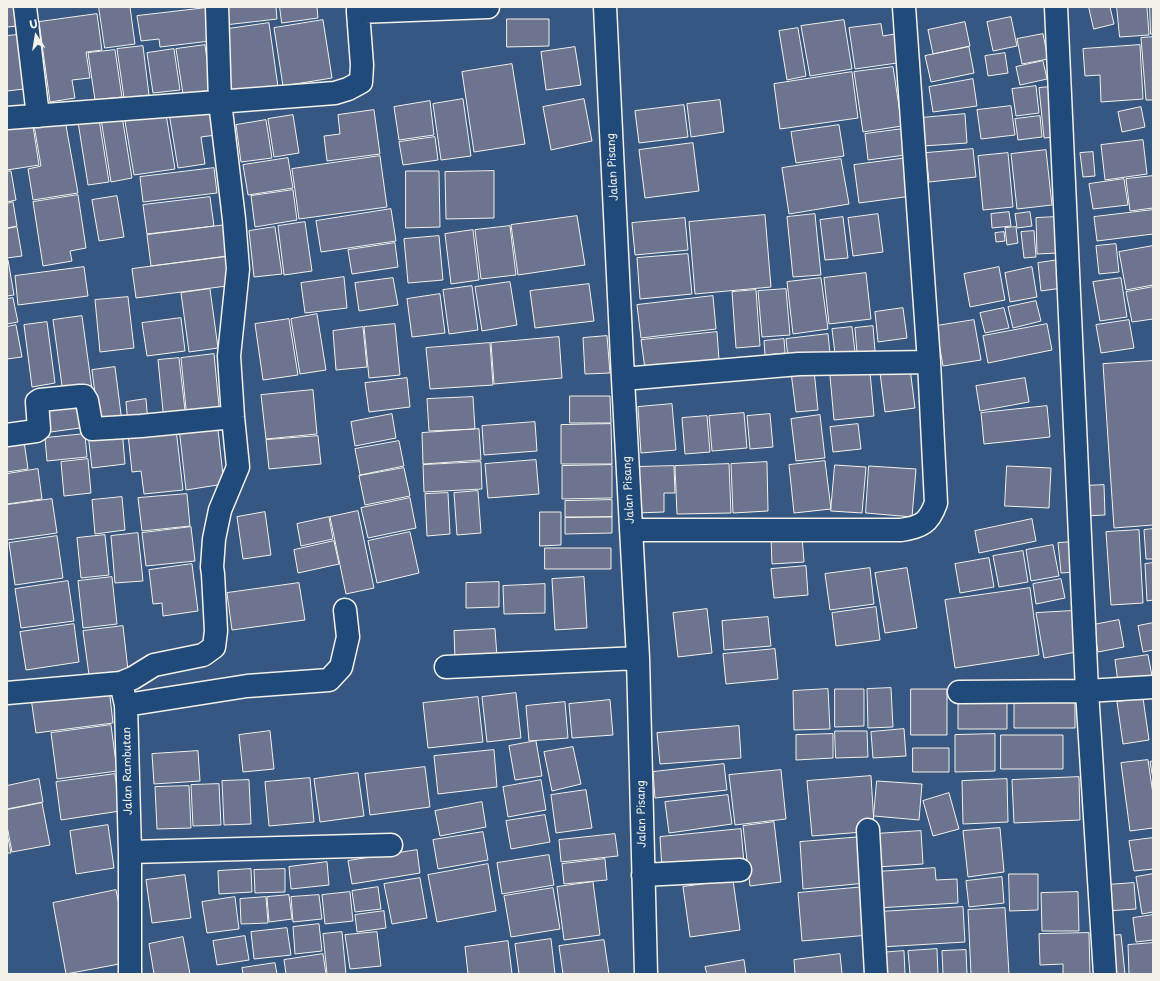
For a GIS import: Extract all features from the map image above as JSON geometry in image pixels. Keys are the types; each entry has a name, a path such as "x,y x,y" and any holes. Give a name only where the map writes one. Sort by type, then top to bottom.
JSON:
{"street":[{"path":"26,7 38,116"},
{"path":"7,693 121,683 133,678 154,665 203,655 214,647 216,631 212,567 214,539 220,510 238,467 229,356 238,269 234,219 220,102 217,7"},
{"path":"7,118 335,93 348,89 361,82 362,65 358,10 488,7"},
{"name":"Jalan Pisang","path":"605,7 638,658 646,974"},
{"path":"631,530 901,530 913,528 923,524 932,514 936,503 929,362 904,7"},
{"path":"1056,7 1087,691 1105,974"},
{"path":"623,379 799,364 929,362"},
{"path":"7,435 36,431 39,429 37,402 40,400 80,396 84,396 87,401 92,429 233,417"},
{"path":"126,705 247,686 329,680 341,667 348,637 345,610"},
{"path":"446,667 638,658"},
{"name":"Jalan Rambutan","path":"121,683 126,705 130,852 130,974"},
{"path":"958,692 1087,691 1153,687"},
{"path":"868,830 876,974"},
{"path":"130,852 391,845"},
{"path":"644,876 740,870"}],"building":[{"path":"7,7 17,7 19,26 7,27"},
{"path":"99,7 130,7 135,44 105,48"},
{"path":"223,7 276,7 277,19 225,25"},
{"path":"280,7 317,7 318,18 282,23"},
{"path":"1089,7 1110,7 1114,24 1094,29"},
{"path":"1117,7 1147,7 1149,35 1120,37"},
{"path":"1150,7 1153,7 1153,34 1151,34"},
{"path":"206,8 210,41 160,47 159,39 141,41 137,16"},
{"path":"97,14 102,50 86,52 90,78 72,80 75,98 50,102 39,22"},
{"path":"1011,17 1017,46 993,51 987,22"},
{"path":"507,19 549,19 549,46 507,47"},
{"path":"323,20 332,78 283,86 274,28"},
{"path":"844,20 852,69 810,76 801,26"},
{"path":"965,22 970,46 933,54 928,30"},
{"path":"269,23 278,87 230,93 221,30"},
{"path":"881,24 883,36 900,33 904,62 855,69 849,28"},
{"path":"798,28 806,76 787,80 779,31"},
{"path":"1043,34 1048,59 1022,64 1017,39"},
{"path":"17,35 24,89 7,91 7,36"},
{"path":"1153,37 1153,100 1146,100 1141,38"},
{"path":"205,45 211,90 183,94 176,49"},
{"path":"1140,45 1143,99 1101,102 1100,75 1085,76 1083,49"},
{"path":"143,46 149,95 124,98 117,49"},
{"path":"575,47 581,85 546,90 541,52"},
{"path":"969,47 974,73 931,82 925,56"},
{"path":"174,49 180,90 153,93 147,53"},
{"path":"115,50 122,97 95,100 88,53"},
{"path":"1005,53 1008,73 988,76 985,56"},
{"path":"1043,61 1047,79 1020,85 1016,67"},
{"path":"512,64 525,144 474,152 462,72"},
{"path":"893,67 902,126 863,132 854,72"},
{"path":"852,72 858,118 780,129 774,84"},
{"path":"973,79 977,106 933,112 929,87"},
{"path":"1036,86 1039,113 1016,116 1012,89"},
{"path":"1050,87 1056,137 1044,138 1039,88"},
{"path":"463,99 471,156 441,160 433,104"},
{"path":"584,99 592,141 551,150 543,107"},
{"path":"720,100 724,132 691,137 687,104"},
{"path":"430,101 434,135 399,140 394,107"},
{"path":"684,105 688,137 639,143 635,111"},
{"path":"212,106 216,135 201,137 205,164 178,168 169,113"},
{"path":"1011,106 1015,135 981,139 977,110"},
{"path":"1141,107 1145,127 1122,132 1118,112"},
{"path":"165,108 175,169 134,175 124,115"},
{"path":"374,110 380,154 327,161 324,136 340,134 338,115"},
{"path":"965,114 967,143 923,146 921,118"},
{"path":"293,115 299,153 274,157 268,119"},
{"path":"122,116 132,178 111,182 101,119"},
{"path":"1040,116 1042,137 1018,140 1015,119"},
{"path":"99,119 109,182 88,185 78,122"},
{"path":"65,120 78,193 33,200 28,169 41,166 34,125"},
{"path":"266,120 272,158 241,162 236,125"},
{"path":"839,125 844,156 796,163 791,132"},
{"path":"33,126 39,165 7,170 7,130"},
{"path":"910,128 913,154 868,160 865,134"},
{"path":"435,137 438,160 403,165 399,142"},
{"path":"1143,140 1147,174 1105,180 1101,145"},
{"path":"693,143 699,191 645,198 639,150"},
{"path":"973,149 976,177 929,182 926,153"},
{"path":"1046,150 1052,205 1017,209 1011,154"},
{"path":"1093,152 1095,176 1083,177 1080,153"},
{"path":"1008,153 1013,207 983,210 978,156"},
{"path":"380,156 387,207 299,219 292,169"},
{"path":"288,158 293,188 248,195 243,165"},
{"path":"907,158 912,196 859,203 854,165"},
{"path":"841,159 849,204 789,214 782,168"},
{"path":"214,168 217,193 143,202 140,177"},
{"path":"7,171 11,171 16,200 7,202"},
{"path":"406,171 439,171 440,227 406,228"},
{"path":"494,171 494,218 446,219 445,172"},
{"path":"1153,176 1153,208 1130,211 1126,179"},
{"path":"1124,179 1128,205 1093,209 1089,184"},
{"path":"293,190 297,220 255,227 251,196"},
{"path":"78,195 86,248 70,251 72,261 43,266 33,202"},
{"path":"117,196 124,237 99,241 92,200"},
{"path":"210,197 214,226 147,234 143,205"},
{"path":"13,202 17,226 7,228 7,204"},
{"path":"391,209 396,241 321,252 316,221"},
{"path":"1153,210 1153,234 1097,241 1094,217"},
{"path":"1009,212 1011,226 992,228 991,214"},
{"path":"1030,212 1032,226 1017,228 1015,214"},
{"path":"815,214 821,275 793,277 787,217"},
{"path":"878,214 883,252 853,256 848,218"},
{"path":"765,215 771,287 695,294 689,222"},
{"path":"577,216 585,265 518,275 511,225"},
{"path":"843,217 848,258 825,260 820,220"},
{"path":"1056,217 1058,253 1037,254 1036,218"},
{"path":"685,218 688,250 635,255 632,223"},
{"path":"305,222 312,271 284,275 278,226"},
{"path":"226,225 230,256 151,266 147,235"},
{"path":"510,226 516,275 481,279 475,230"},
{"path":"17,227 22,256 7,258 7,229"},
{"path":"275,227 282,274 254,277 249,231"},
{"path":"1016,227 1018,243 1007,245 1005,228"},
{"path":"473,230 479,280 451,284 445,234"},
{"path":"1034,231 1036,257 1024,258 1021,232"},
{"path":"1004,232 1005,241 996,242 995,233"},
{"path":"439,236 443,280 408,283 404,239"},
{"path":"395,243 398,267 352,274 348,250"},
{"path":"1116,244 1119,272 1099,274 1096,246"},
{"path":"1153,246 1153,285 1126,290 1119,252"},
{"path":"688,254 692,294 640,299 637,258"},
{"path":"230,256 234,285 136,298 132,269"},
{"path":"7,260 14,295 7,296"},
{"path":"1059,260 1062,288 1041,291 1038,263"},
{"path":"84,267 88,296 18,305 15,276"},
{"path":"999,267 1005,300 970,307 964,274"},
{"path":"1032,267 1037,297 1010,302 1005,273"},
{"path":"866,273 871,319 829,324 824,278"},
{"path":"344,277 347,308 305,313 301,283"},
{"path":"393,278 398,305 359,311 355,283"},
{"path":"821,278 828,329 793,334 787,282"},
{"path":"1121,278 1127,317 1100,321 1093,282"},
{"path":"510,282 517,325 482,331 475,287"},
{"path":"589,284 594,321 535,328 530,291"},
{"path":"472,286 478,330 449,334 443,290"},
{"path":"1153,287 1153,319 1132,322 1126,292"},
{"path":"210,289 218,348 189,352 181,293"},
{"path":"786,289 790,335 762,337 758,291"},
{"path":"756,290 760,346 736,348 732,292"},
{"path":"440,294 445,333 412,337 407,299"},
{"path":"713,296 716,329 641,338 637,305"},
{"path":"128,297 134,348 100,352 95,300"},
{"path":"13,298 18,322 7,324 7,299"},
{"path":"1036,301 1041,321 1013,328 1008,307"},
{"path":"903,308 907,338 878,342 875,312"},
{"path":"1004,308 1009,328 985,333 980,313"},
{"path":"317,314 326,370 300,374 291,319"},
{"path":"82,316 92,389 63,393 53,320"},
{"path":"181,318 185,351 147,356 142,323"},
{"path":"289,319 298,375 263,380 255,324"},
{"path":"974,320 981,360 943,366 936,326"},
{"path":"1129,320 1134,348 1101,353 1096,325"},
{"path":"47,322 55,383 32,387 24,325"},
{"path":"395,324 400,375 369,378 364,327"},
{"path":"1047,324 1052,350 988,363 983,336"},
{"path":"16,325 22,357 7,359 7,327"},
{"path":"873,326 875,351 857,353 855,328"},
{"path":"363,327 367,367 336,370 333,331"},
{"path":"852,327 855,352 835,354 832,329"},
{"path":"717,332 719,360 645,369 641,340"},
{"path":"828,334 830,353 788,358 786,339"},
{"path":"607,336 610,373 585,374 583,338"},
{"path":"559,337 562,378 494,384 491,343"},
{"path":"784,339 785,353 765,355 764,341"},
{"path":"490,343 493,385 430,389 426,348"},
{"path":"214,354 220,416 187,419 181,358"},
{"path":"179,358 186,419 164,421 158,360"},
{"path":"1153,361 1153,525 1114,528 1103,364"},
{"path":"115,367 122,422 99,425 92,370"},
{"path":"910,368 915,408 885,412 880,373"},
{"path":"814,370 818,410 796,412 791,372"},
{"path":"870,372 874,416 834,420 830,376"},
{"path":"407,378 410,407 369,412 365,383"},
{"path":"1025,378 1029,402 980,411 976,386"},
{"path":"313,390 317,434 266,439 261,395"},
{"path":"570,396 610,396 611,423 570,423"},
{"path":"473,397 475,429 429,431 427,399"},
{"path":"146,399 148,423 128,425 126,402"},
{"path":"76,400 80,428 43,433 40,405"},
{"path":"672,404 676,450 641,453 638,407"},
{"path":"1047,406 1050,437 984,444 981,413"},
{"path":"744,413 747,448 712,451 709,416"},
{"path":"392,414 396,438 355,446 351,422"},
{"path":"770,414 773,447 750,449 747,416"},
{"path":"820,415 825,458 796,461 791,419"},
{"path":"707,416 710,452 685,454 682,418"},
{"path":"217,421 224,484 186,490 179,428"},
{"path":"535,422 537,451 484,455 482,426"},
{"path":"611,424 612,464 561,464 561,425"},
{"path":"858,424 861,449 833,452 830,427"},
{"path":"122,429 125,464 92,468 88,434"},
{"path":"176,429 183,490 144,494 141,471 132,472 128,434"},
{"path":"479,429 481,460 423,464 422,433"},
{"path":"85,434 87,457 47,461 45,438"},
{"path":"318,436 321,464 269,469 266,440"},
{"path":"24,441 28,469 7,472 7,443"},
{"path":"399,441 404,466 360,475 355,449"},
{"path":"88,459 91,493 64,496 61,462"},
{"path":"536,460 539,494 488,498 485,464"},
{"path":"825,461 831,509 794,513 789,465"},
{"path":"481,462 482,489 424,492 423,465"},
{"path":"767,462 768,511 733,513 731,464"},
{"path":"729,464 731,513 677,514 675,466"},
{"path":"612,465 612,498 562,499 562,466"},
{"path":"835,465 866,467 862,513 831,511"},
{"path":"674,466 675,493 664,493 664,512 636,513 635,467"},
{"path":"869,466 916,469 912,517 866,513"},
{"path":"1007,466 1051,468 1049,508 1005,506"},
{"path":"404,468 410,496 365,505 359,476"},
{"path":"38,469 42,499 7,504 7,474"},
{"path":"1104,485 1105,515 1085,516 1084,486"},
{"path":"478,491 481,533 457,535 454,493"},
{"path":"448,493 450,534 427,536 425,494"},
{"path":"187,494 190,526 142,531 138,498"},
{"path":"122,497 125,530 95,534 92,500"},
{"path":"410,498 416,528 368,538 361,508"},
{"path":"52,499 57,533 7,540 7,505"},
{"path":"612,500 612,517 565,517 565,501"},
{"path":"358,511 374,588 346,594 330,517"},
{"path":"265,512 271,555 243,559 237,517"},
{"path":"540,512 561,512 561,545 540,546"},
{"path":"329,517 333,539 301,546 297,524"},
{"path":"612,517 612,533 565,534 565,518"},
{"path":"1032,519 1036,541 979,553 975,531"},
{"path":"191,527 195,561 146,566 142,533"},
{"path":"1153,529 1153,559 1146,559 1144,530"},
{"path":"1139,530 1143,603 1111,605 1106,532"},
{"path":"410,532 419,573 377,583 368,541"},
{"path":"138,533 143,581 115,583 111,536"},
{"path":"105,535 109,575 81,578 77,538"},
{"path":"57,536 63,578 15,585 9,543"},
{"path":"802,536 804,562 772,564 771,538"},
{"path":"334,541 339,564 298,573 294,550"},
{"path":"1073,542 1076,572 1061,573 1058,543"},
{"path":"1053,545 1059,576 1031,581 1026,550"},
{"path":"545,548 611,548 611,569 545,569"},
{"path":"1023,551 1028,582 999,587 993,556"},
{"path":"989,558 994,587 960,593 955,564"},
{"path":"1153,563 1153,600 1147,601 1145,564"},
{"path":"192,564 198,611 163,616 162,603 153,604 149,570"},
{"path":"806,566 808,595 774,598 771,569"},
{"path":"870,568 874,604 830,610 825,574"},
{"path":"907,568 917,628 885,633 875,573"},
{"path":"112,577 117,624 83,628 78,581"},
{"path":"584,577 587,628 555,630 552,579"},
{"path":"1061,579 1065,598 1036,604 1033,584"},
{"path":"68,581 74,621 21,628 15,589"},
{"path":"499,582 499,607 466,608 466,583"},
{"path":"299,583 305,620 232,630 227,593"},
{"path":"545,584 545,613 504,614 503,586"},
{"path":"1030,588 1039,655 955,668 945,600"},
{"path":"876,607 880,640 836,646 832,613"},
{"path":"707,609 712,653 678,657 673,613"},
{"path":"1072,611 1076,652 1044,658 1036,613"},
{"path":"768,617 771,646 724,650 722,621"},
{"path":"1119,620 1124,647 1098,652 1093,625"},
{"path":"1153,623 1153,650 1143,652 1138,626"},
{"path":"74,624 79,662 26,670 20,632"},
{"path":"123,626 128,670 89,675 83,631"},
{"path":"495,629 497,657 455,659 454,631"},
{"path":"775,649 778,679 726,684 723,654"},
{"path":"1148,655 1152,676 1118,682 1115,660"},
{"path":"109,688 113,723 36,733 31,698"},
{"path":"891,688 893,727 868,728 867,689"},
{"path":"828,689 830,729 794,730 793,691"},
{"path":"835,689 864,689 864,726 835,727"},
{"path":"911,689 947,689 947,735 911,735"},
{"path":"516,693 521,738 487,742 482,697"},
{"path":"478,697 483,742 428,748 423,703"},
{"path":"1007,697 1007,729 958,729 958,698"},
{"path":"1143,698 1149,740 1123,744 1117,702"},
{"path":"610,700 613,735 572,738 569,704"},
{"path":"1075,701 1075,728 1014,728 1014,702"},
{"path":"565,702 568,738 529,741 526,706"},
{"path":"111,725 117,771 57,779 51,733"},
{"path":"739,726 741,758 660,764 657,733"},
{"path":"904,729 906,756 873,758 871,732"},
{"path":"270,731 274,769 243,772 239,735"},
{"path":"835,731 867,731 868,757 836,758"},
{"path":"833,734 833,758 796,760 796,735"},
{"path":"995,734 995,771 955,772 955,735"},
{"path":"1001,735 1063,735 1063,769 1001,769"},
{"path":"536,741 542,776 515,780 509,746"},
{"path":"573,747 581,784 552,791 544,752"},
{"path":"913,748 949,748 949,772 913,772"},
{"path":"494,750 497,787 438,794 434,756"},
{"path":"198,751 200,781 154,784 152,754"},
{"path":"1148,760 1153,794 1153,828 1130,831 1121,763"},
{"path":"1153,761 1153,779 1150,762"},
{"path":"724,764 727,790 655,798 653,772"},
{"path":"425,767 430,807 370,815 365,774"},
{"path":"781,770 786,819 735,825 729,775"},
{"path":"358,773 364,816 320,822 314,779"},
{"path":"115,774 120,811 61,820 56,782"},
{"path":"871,776 874,824 863,832 812,836 807,781"},
{"path":"1079,777 1080,820 1014,823 1012,780"},
{"path":"310,778 314,822 269,826 265,782"},
{"path":"39,779 43,802 7,809 7,786"},
{"path":"1007,779 1008,822 963,824 962,781"},
{"path":"249,780 251,824 224,825 222,781"},
{"path":"541,780 546,810 508,817 503,787"},
{"path":"877,781 922,784 919,820 874,816"},
{"path":"219,784 221,825 193,826 191,785"},
{"path":"189,786 191,828 157,829 155,787"},
{"path":"586,790 592,828 556,833 551,795"},
{"path":"949,793 959,829 933,836 923,801"},
{"path":"728,795 732,824 669,833 665,802"},
{"path":"482,802 486,827 440,836 435,811"},
{"path":"42,803 50,845 12,852 7,826 7,810"},
{"path":"545,815 550,842 511,849 506,821"},
{"path":"774,822 781,882 750,886 743,826"},
{"path":"108,825 114,868 76,874 70,831"},
{"path":"1000,828 1004,872 968,877 963,831"},
{"path":"741,829 744,863 662,870 660,837"},
{"path":"921,831 923,864 877,867 875,834"},
{"path":"483,832 488,860 438,869 433,840"},
{"path":"7,833 11,853 7,853"},
{"path":"615,834 618,856 561,862 559,840"},
{"path":"862,837 866,883 803,889 800,842"},
{"path":"1153,838 1153,869 1134,871 1129,841"},
{"path":"417,850 420,873 352,884 348,861"},
{"path":"549,855 554,885 502,894 497,863"},
{"path":"605,859 607,880 564,884 562,864"},
{"path":"327,862 329,885 291,889 289,867"},
{"path":"488,864 496,911 437,922 428,875"},
{"path":"935,868 936,880 957,879 958,903 878,908 876,872"},
{"path":"251,869 252,892 219,894 218,871"},
{"path":"285,869 285,892 255,893 254,870"},
{"path":"1009,874 1038,874 1038,910 1010,911"},
{"path":"1153,874 1153,912 1142,914 1136,877"},
{"path":"185,875 191,918 152,923 146,880"},
{"path":"1002,877 1004,903 969,907 966,881"},
{"path":"420,878 427,918 392,924 384,884"},
{"path":"733,880 740,930 690,937 683,887"},
{"path":"593,882 600,935 564,940 557,887"},
{"path":"1134,883 1136,909 1107,911 1106,885"},
{"path":"378,887 381,909 355,912 352,891"},
{"path":"865,887 869,935 802,941 798,893"},
{"path":"553,888 560,929 511,937 504,896"},
{"path":"116,890 130,962 66,974 53,903"},
{"path":"350,892 353,921 325,924 322,895"},
{"path":"1078,892 1079,931 1042,931 1041,893"},
{"path":"289,895 292,919 269,922 267,897"},
{"path":"319,895 322,919 293,922 291,897"},
{"path":"235,897 239,929 207,933 202,902"},
{"path":"266,897 268,923 241,924 240,899"},
{"path":"963,907 965,942 881,947 878,912"},
{"path":"1005,908 1009,974 971,974 968,910"},
{"path":"384,911 386,928 357,932 355,915"},
{"path":"1153,915 1153,940 1136,942 1133,918"},
{"path":"319,924 322,951 295,954 293,927"},
{"path":"287,928 291,955 254,959 251,932"},
{"path":"342,932 346,974 327,974 323,934"},
{"path":"377,932 381,966 350,969 345,935"},
{"path":"1089,933 1090,974 1063,974 1063,964 1040,965 1039,934"},
{"path":"1121,935 1125,974 1110,974 1107,936"},
{"path":"245,936 249,960 217,965 213,941"},
{"path":"183,937 190,974 154,974 149,944"},
{"path":"551,939 555,974 519,974 515,944"},
{"path":"604,940 609,974 563,974 559,946"},
{"path":"508,941 512,974 468,974 465,947"},
{"path":"1153,943 1153,974 1129,974 1128,945"},
{"path":"937,949 938,974 910,974 908,951"},
{"path":"966,950 967,974 943,974 942,951"},
{"path":"904,951 905,974 879,974 878,953"},
{"path":"323,954 326,974 286,974 284,960"},
{"path":"840,954 842,974 795,974 794,960"},
{"path":"744,960 746,974 707,974 705,967"},
{"path":"275,963 277,974 243,974 242,968"}]}
